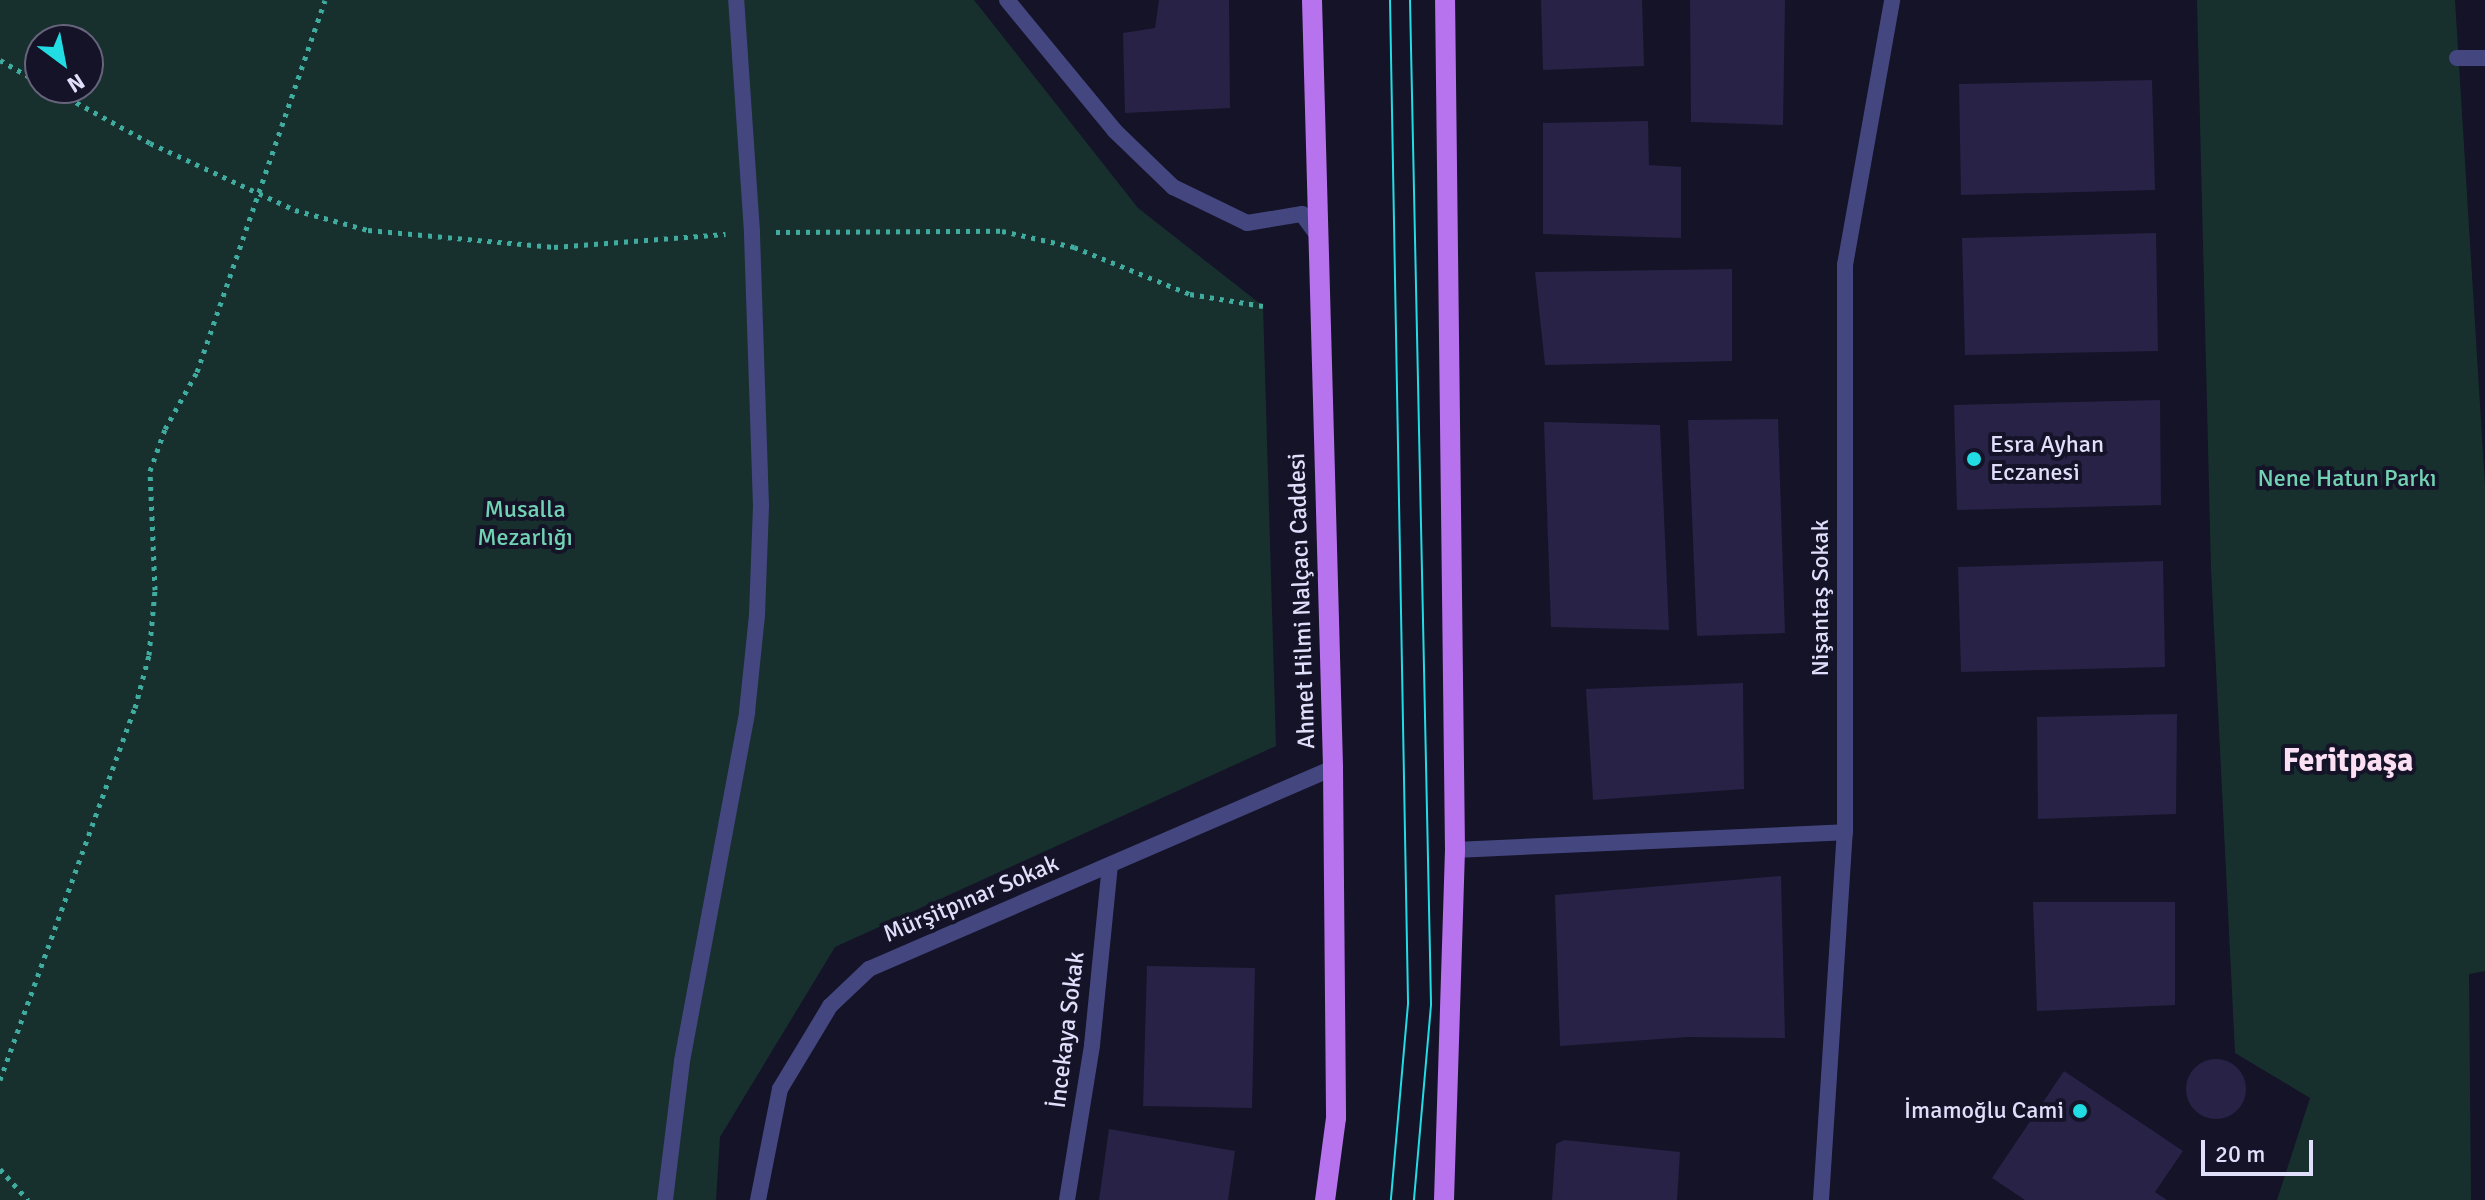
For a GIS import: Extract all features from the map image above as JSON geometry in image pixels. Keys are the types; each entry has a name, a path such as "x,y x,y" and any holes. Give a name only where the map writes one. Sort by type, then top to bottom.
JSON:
{"main road":[{"name":"Ahmet Hilmi Nalçacı Caddesi","path":"1312,0 1333,768 1336,1118 1325,1200"},
{"path":"1444,1200 1455,850 1445,0"}],"street":[{"path":"665,1200 682,1061 747,712 757,615 761,506 752,232 736,0"},
{"path":"1007,0 1115,131 1173,187 1247,223 1302,214 1316,233"},
{"name":"Nişantaş Sokak","path":"1821,1200 1845,832 1845,265 1892,0"},
{"path":"2457,58 2485,58"},
{"name":"Mürşitpınar Sokak","path":"758,1200 780,1089 830,1006 869,969 1333,768"},
{"path":"1455,850 1845,832"},
{"name":"İncekaya Sokak","path":"1067,1200 1092,1045 1110,866"}],"path":[{"path":"0,1080 135,708 149,655 155,590 150,471 165,429 197,372 325,0"},
{"path":"0,60 24,74"},
{"path":"79,104 150,143 260,194 368,230 464,242 554,247 752,232 1002,231 1074,247 1190,294 1263,306"},
{"path":"0,1169 28,1200"}],"green space":[{"name":"Musalla Mezarlığı","path":"0,0 974,0 1138,208 1263,306 1276,746 835,947 720,1137 716,1200 0,1200"},
{"name":"Nene Hatun Parkı","path":"2197,0 2455,0 2485,486 2485,971 2469,974 2471,1200 2277,1200 2310,1098 2235,1053 2211,568"}],"building":[{"path":"1159,0 1229,0 1230,108 1125,113 1123,33 1155,28"},
{"path":"1541,0 1642,0 1644,66 1543,70"},
{"path":"1690,0 1785,0 1783,125 1691,122"},
{"path":"2152,80 2155,190 1961,195 1959,84"},
{"path":"1648,121 1649,165 1681,167 1681,238 1543,234 1543,123"},
{"path":"2156,233 2158,351 1965,355 1962,238"},
{"path":"1732,269 1732,361 1545,365 1535,272"},
{"path":"2160,400 2161,505 1957,510 1954,405"},
{"path":"1778,419 1785,633 1697,636 1688,420"},
{"path":"1544,422 1660,425 1669,630 1551,627"},
{"path":"2163,561 2165,667 1961,672 1958,567"},
{"path":"1743,683 1744,789 1593,800 1586,689"},
{"path":"2177,714 2176,814 2038,819 2037,717"},
{"path":"1781,876 1785,1038 1688,1037 1560,1046 1555,895"},
{"path":"2033,902 2175,902 2175,1005 2037,1011"},
{"path":"1147,966 1255,968 1252,1108 1143,1106"},
{"path":"2216,1059 2227,1061 2237,1068 2244,1078 2244,1100 2237,1110 2227,1117 2216,1119 2205,1117 2195,1110 2188,1100 2186,1089 2188,1078 2195,1068 2205,1061"},
{"name":"İmamoğlu Cami","path":"2064,1071 2183,1151 2155,1192 2167,1200 2025,1200 1992,1178"},
{"path":"1109,1129 1235,1151 1228,1200 1099,1200"},
{"path":"1564,1140 1680,1152 1677,1200 1552,1200 1556,1144"}],"tram line":[{"path":"1390,0 1408,1004 1391,1200"},
{"path":"1410,0 1431,1005 1414,1200"}],"place":[{"name":"Esra Ayhan Eczanesi","path":"1974,459"},
{"name":"İmamoğlu Cami","path":"2080,1111"}],"district":[{"name":"Feritpaşa","path":"2348,761"}]}
